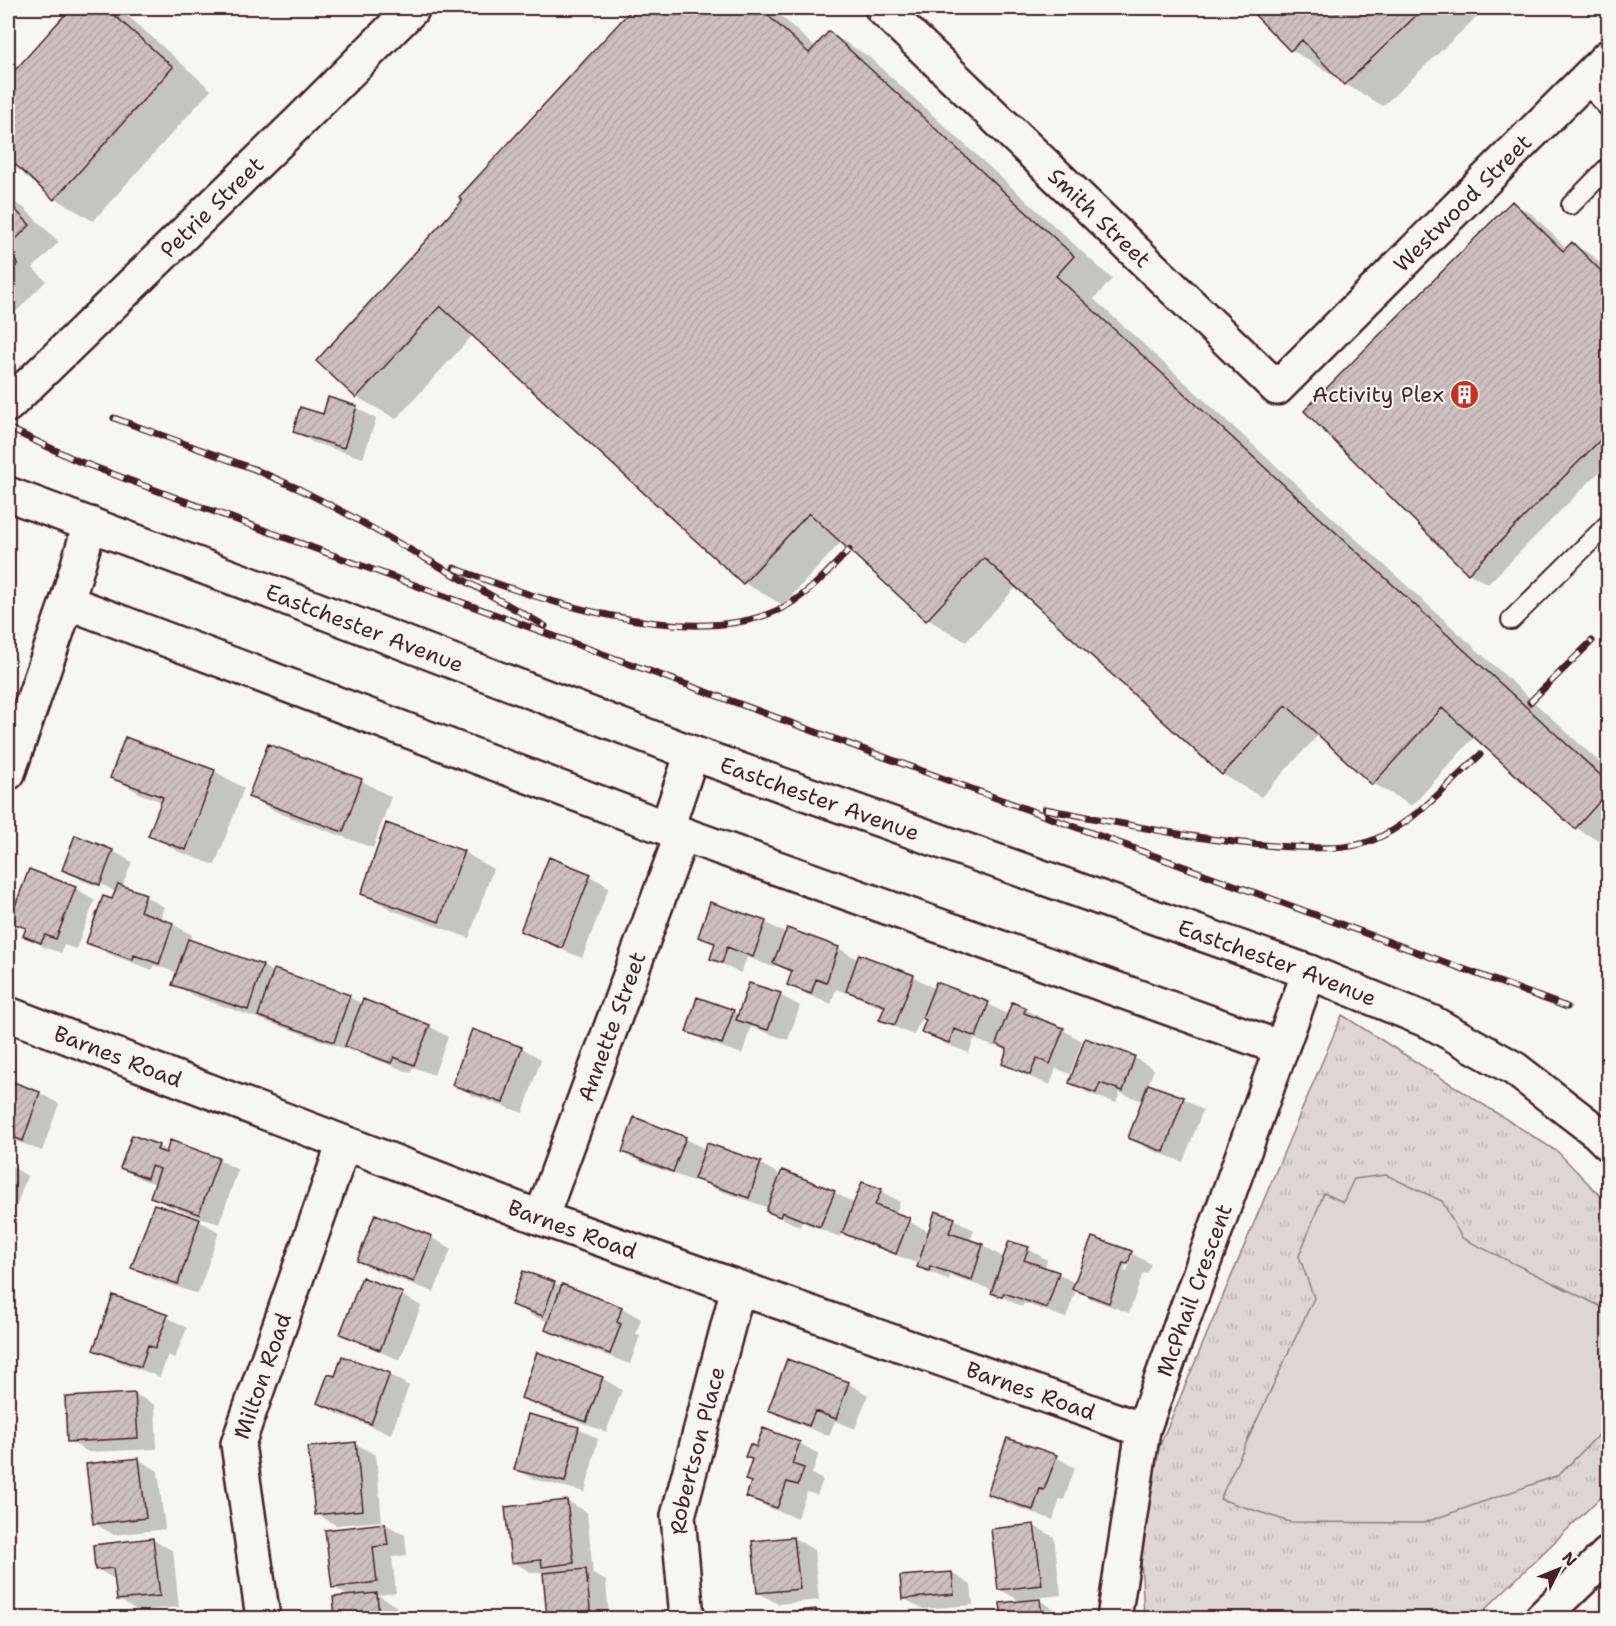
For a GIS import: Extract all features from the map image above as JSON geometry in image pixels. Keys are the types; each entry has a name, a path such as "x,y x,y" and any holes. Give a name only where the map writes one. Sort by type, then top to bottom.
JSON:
{"street":[{"name":"Petrie Street","path":"8,405 413,8"},
{"name":"Smith Street","path":"882,8 1277,388 1316,349"},
{"name":"Westwood Street","path":"1316,349 1608,57"},
{"name":"Eastchester Avenue","path":"8,494 692,753 1309,972 1431,1022 1515,1069 1599,1132 1608,1143"},
{"path":"8,773 67,602 90,525"},
{"path":"67,602 675,831 1281,1048"},
{"name":"Annette Street","path":"542,1218 675,831 692,753"},
{"name":"McPhail Crescent","path":"1114,1618 1143,1430 1309,972"},
{"name":"Barnes Road","path":"8,1014 542,1218 1143,1430"},
{"name":"Milton Road","path":"263,1618 238,1444 344,1143"},
{"name":"Robertson Place","path":"687,1618 678,1516 738,1288"},
{"path":"1542,1618 1608,1556"}],"lane":[{"path":"1584,82 1608,108"},
{"path":"1571,205 1608,167"},
{"path":"1511,620 1608,524"}],"green space":[{"path":"1342,1015 1558,1152 1608,1204 1608,1490 1476,1618 1144,1618 1138,1497"},
{"path":"1386,1175 1442,1201 1462,1238 1608,1310 1608,1425 1559,1475 1423,1523 1290,1522 1220,1499 1314,1298 1299,1256 1324,1193 1343,1202 1354,1179"}],"building":[{"path":"71,8 106,8 173,67 54,200 8,158 8,78"},
{"path":"633,8 760,8 809,53 829,31 1074,256 1056,276 1608,782 1608,792 1575,829 1442,708 1372,785 1286,705 1222,775 984,558 926,621 809,513 743,584 440,306 356,398 316,361 462,201 459,197"},
{"path":"1248,8 1424,8 1344,85 1302,40 1290,51"},
{"name":"Activity Plex","path":"1512,201 1563,251 1572,242 1608,278 1608,368 1604,372 1608,376 1608,432 1468,574 1304,411"},
{"path":"8,202 30,225 8,247"},
{"path":"8,253 18,264 8,274"},
{"path":"328,397 357,406 344,448 293,432 300,407 323,414"},
{"path":"125,737 215,770 186,850 148,836 163,797 110,778"},
{"path":"268,744 362,779 343,832 248,797"},
{"path":"386,823 464,851 439,922 361,894"},
{"path":"75,835 113,850 100,885 62,870"},
{"path":"549,857 591,874 562,948 520,931"},
{"path":"29,869 76,887 56,939 45,935 41,943 23,936 26,928 9,922"},
{"path":"118,884 146,894 140,911 173,923 159,964 134,955 133,960 86,943 103,896 112,899"},
{"path":"710,902 766,921 753,957 727,947 722,963 710,959 715,943 698,937"},
{"path":"787,928 839,947 826,983 816,979 811,994 787,985 792,971 773,963"},
{"path":"188,939 263,965 248,1010 172,985"},
{"path":"859,954 914,975 895,1025 879,1020 885,1006 846,991"},
{"path":"274,969 350,995 334,1042 258,1016"},
{"path":"936,982 989,1002 976,1037 954,1029 949,1043 921,1032 926,1020 922,1018"},
{"path":"749,983 781,993 768,1030 736,1020"},
{"path":"697,997 734,1010 722,1044 686,1032"},
{"path":"363,999 430,1025 414,1065 394,1057 391,1063 345,1046"},
{"path":"1012,1002 1026,1008 1024,1013 1064,1028 1050,1064 1037,1058 1030,1075 1002,1064 1007,1049 996,1044"},
{"path":"472,1029 522,1047 503,1103 452,1085"},
{"path":"1085,1038 1135,1056 1123,1091 1100,1083 1096,1093 1069,1083"},
{"path":"8,1080 40,1092 23,1141 8,1135"},
{"path":"1148,1084 1184,1097 1164,1152 1128,1138"},
{"path":"634,1117 686,1137 673,1172 622,1152"},
{"path":"132,1135 159,1145 157,1150 166,1153 170,1140 219,1158 199,1214 150,1197 160,1169 151,1166 147,1178 120,1168"},
{"path":"707,1143 761,1162 749,1198 694,1179"},
{"path":"782,1170 835,1191 820,1227 782,1212 780,1217 766,1211"},
{"path":"862,1182 882,1189 875,1205 910,1218 896,1254 842,1233"},
{"path":"154,1204 200,1219 178,1284 131,1268"},
{"path":"935,1211 955,1218 949,1233 983,1244 972,1280 930,1266 929,1271 917,1267"},
{"path":"375,1214 432,1236 414,1282 357,1261"},
{"path":"1092,1237 1132,1251 1128,1264 1123,1263 1109,1303 1072,1289"},
{"path":"1009,1241 1029,1247 1024,1260 1059,1272 1047,1308 1004,1293 1002,1297 991,1293"},
{"path":"523,1271 555,1282 543,1316 511,1305"},
{"path":"362,1277 403,1293 380,1350 340,1334"},
{"path":"562,1284 622,1307 617,1322 621,1324 610,1354 545,1330"},
{"path":"113,1295 168,1315 155,1348 148,1345 141,1367 93,1350"},
{"path":"537,1352 603,1377 586,1422 521,1398"},
{"path":"342,1356 390,1373 371,1424 317,1403 328,1374 335,1376"},
{"path":"787,1359 849,1382 836,1419 815,1411 809,1426 768,1410"},
{"path":"135,1393 138,1438 67,1442 65,1397"},
{"path":"528,1414 579,1427 565,1482 514,1470"},
{"path":"763,1428 800,1442 792,1464 804,1468 798,1485 787,1482 777,1508 746,1497 751,1482 745,1480 752,1459 745,1457 750,1444 756,1447"},
{"path":"1007,1438 1057,1455 1044,1490 1040,1489 1033,1510 987,1494"},
{"path":"356,1442 363,1510 315,1515 308,1447"},
{"path":"139,1458 146,1518 93,1524 86,1464"},
{"path":"567,1500 574,1563 542,1567 541,1560 511,1563 505,1507"},
{"path":"385,1523 388,1545 373,1547 377,1582 332,1588 325,1530"},
{"path":"1034,1524 1042,1585 998,1590 991,1529"},
{"path":"794,1537 800,1589 757,1593 752,1541"},
{"path":"153,1538 160,1596 117,1600 113,1568 95,1570 93,1545"},
{"path":"586,1569 591,1618 547,1618 543,1573"},
{"path":"952,1572 954,1594 902,1599 900,1576"},
{"path":"377,1593 379,1618 335,1618 333,1597"},
{"path":"1040,1599 1042,1618 1002,1618 1000,1603"},
{"path":"816,1609 817,1618 762,1618 761,1615"}],"railway":[{"path":"114,418 254,469 299,489 545,626"},
{"path":"8,428 78,461 174,497 1567,1007"},
{"path":"454,568 568,606 654,623 696,625 736,622 783,608 804,594 849,550"},
{"path":"1530,702 1592,641"},
{"path":"1045,809 1168,832 1261,845 1326,848 1349,846 1371,841 1409,819 1480,755"}],"place":[{"name":"Activity Plex","path":"1465,394"}]}
